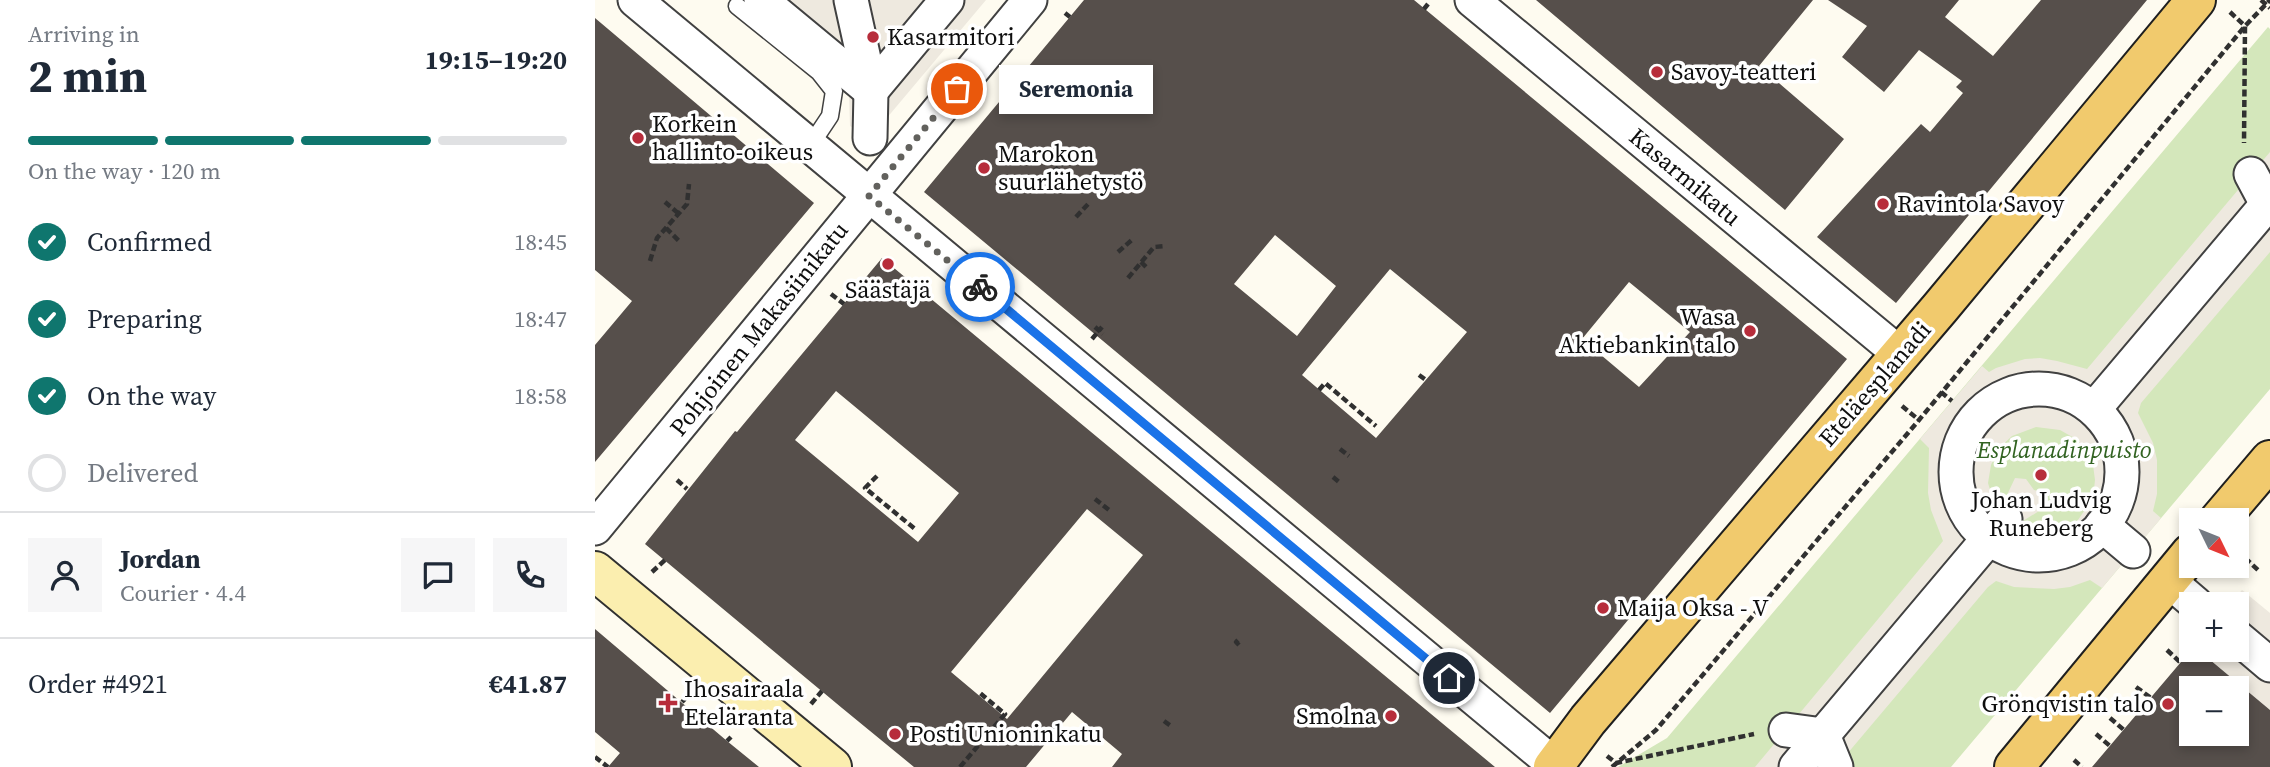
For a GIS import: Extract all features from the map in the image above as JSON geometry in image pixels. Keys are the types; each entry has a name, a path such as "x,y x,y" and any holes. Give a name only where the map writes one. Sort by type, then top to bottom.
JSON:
{"main road":[{"name":"Eteläesplanadi","path":"1555,766 1588,720 1900,354 2196,0"},
{"path":"2229,508 2270,460"},
{"path":"595,570 832,767"},
{"path":"2014,767 2185,579"}],"street":[{"path":"635,0 1555,766"},
{"path":"851,0 871,91 870,138"},
{"path":"871,91 947,0"},
{"name":"Pohjoinen Makasiinikatu","path":"595,528 1030,0"},
{"name":"Kasarmikatu","path":"1472,0 1900,354"},
{"path":"749,3 871,91"},
{"path":"2094,409 2269,203 2251,174"},
{"path":"2022,390 2054,390 2070,394 2094,409 2108,424 2116,439 2122,470 2116,502 2102,525 2087,540 2072,548 2041,555 2009,549 1997,528 1971,519 1963,505 1956,473 1962,441 1956,404 1992,404 2006,395 2022,390"},
{"path":"2102,525 2133,551"},
{"path":"1796,767 1997,528"},
{"path":"2249,647 2270,665"},
{"path":"1786,730 1823,735"},
{"path":"1823,735 1836,766"}],"lane":[{"path":"749,3 819,72 834,91 830,116 810,146"}],"path":[{"path":"1614,765 1656,730 1956,404 2245,26 2269,4 2261,0"},
{"path":"1424,9 1428,4"},
{"path":"1065,13 1070,17"},
{"path":"2245,26 2244,157 2251,174"},
{"path":"1053,172 1071,156"},
{"path":"650,261 657,238 687,204 691,189 680,185"},
{"path":"665,202 678,214"},
{"path":"1076,217 1089,203"},
{"path":"666,228 680,242"},
{"path":"1118,251 1133,239"},
{"path":"1128,278 1154,247 1166,246"},
{"path":"1141,262 1147,268"},
{"path":"831,294 843,304"},
{"path":"1419,375 1426,380"},
{"path":"1319,390 1325,383 1376,426"},
{"path":"1340,449 1349,456"},
{"path":"877,475 865,488 915,529"},
{"path":"1333,477 1339,482"},
{"path":"677,480 687,489"},
{"path":"1095,499 1109,510"},
{"path":"649,575 665,560"},
{"path":"2249,561 2259,570"},
{"path":"1239,645 1236,642 1240,638"},
{"path":"2167,650 2181,663"},
{"path":"2137,687 2151,698"},
{"path":"809,707 822,691"},
{"path":"960,767 1005,714 980,693"},
{"path":"2110,718 2124,730"},
{"path":"1164,721 1171,726"},
{"path":"1614,765 1777,729 1786,730"},
{"path":"2096,734 2111,746"},
{"path":"595,757 608,767"},
{"path":"2074,760 2082,767"}],"green space":[{"name":"Esplanadinpuisto","path":"2268,27 2270,389 1951,767 1618,767 1667,738"}],"shaded area":[{"name":"Kasarmitori","path":"746,0 986,0 870,138 850,126 849,92"},
{"path":"2270,152 2270,252 2141,403 2138,413 2153,443 2157,460 2157,494 2153,511 2161,518 2157,523 2102,588 2090,580 2054,589 2014,587 1996,581 1988,587 1836,767 1755,767 1943,541 1931,510 1928,493 1929,448 1920,439 1982,366 1989,372 2025,359 2040,358 2087,369","holes":["2036,427 2060,430 2076,439 2086,450 2093,465 2093,498 2078,520 2070,525 2044,534 2024,531 2015,526 2047,506 2045,495 2034,490 2026,479 2015,478 1999,512 1988,483 1991,465 1998,449 2012,436"]},
{"path":"2249,596 2270,613 2270,710 2249,692 2249,676 2229,676 2213,662 2249,662"}],"building":[{"path":"1084,0 1414,0 1847,359 1550,713 924,192","holes":["1275,235 1336,286 1297,336 1234,284","1390,269 1467,332 1376,438 1302,375","1629,282 1690,332 1639,387 1582,339"]},
{"path":"1536,0 1813,0 1759,66 1844,139 1785,210"},
{"path":"1828,0 1959,0 1945,17 1993,56 2041,0 2147,0 1896,303 1817,237 1921,124 1930,132 1963,93 1956,87 1962,81 1919,50 1884,92 1842,57 1867,26"},
{"path":"595,18 814,203 595,462 595,345 632,301 595,270"},
{"path":"882,258 1495,767 1112,767 1122,754 1072,712 1026,767 914,767 645,544 735,431 737,432","holes":["836,391 959,493 918,542 795,440","1087,509 1143,555 1007,719 951,672"]},
{"path":"595,629 759,767 608,767 620,753 595,732"},
{"name":"Grönqvistin talo","path":"2181,662 2213,662 2229,676 2179,676 2179,746 2249,746 2249,692 2270,710 2270,767 2092,767"}],"way so far":[{"path":"957,89 869,196 980,287"}],"place":[{"name":"Kasarmitori","path":"873,37"},
{"name":"Savoy-teatteri","path":"1657,72"},
{"name":"Seremonia","path":"957,89"},
{"name":"Korkein hallinto-oikeus","path":"638,138"},
{"name":"Marokon suurlähetystö","path":"984,168"},
{"name":"Ravintola Savoy","path":"1883,204"},
{"name":"Säästäjä","path":"888,264"},
{"name":"Wasa Aktiebankin talo","path":"1750,331"},
{"name":"Johan Ludvig Runeberg","path":"2041,475"},
{"name":"Maija Oksa - V","path":"1603,608"},
{"name":"Ihosairaala Eteläranta","path":"668,703"},
{"name":"Grönqvistin talo","path":"2168,704"},
{"name":"Smolna","path":"1391,716"},
{"name":"Posti Unioninkatu","path":"895,734"}],"route":[{"path":"980,287 1449,678"}]}
